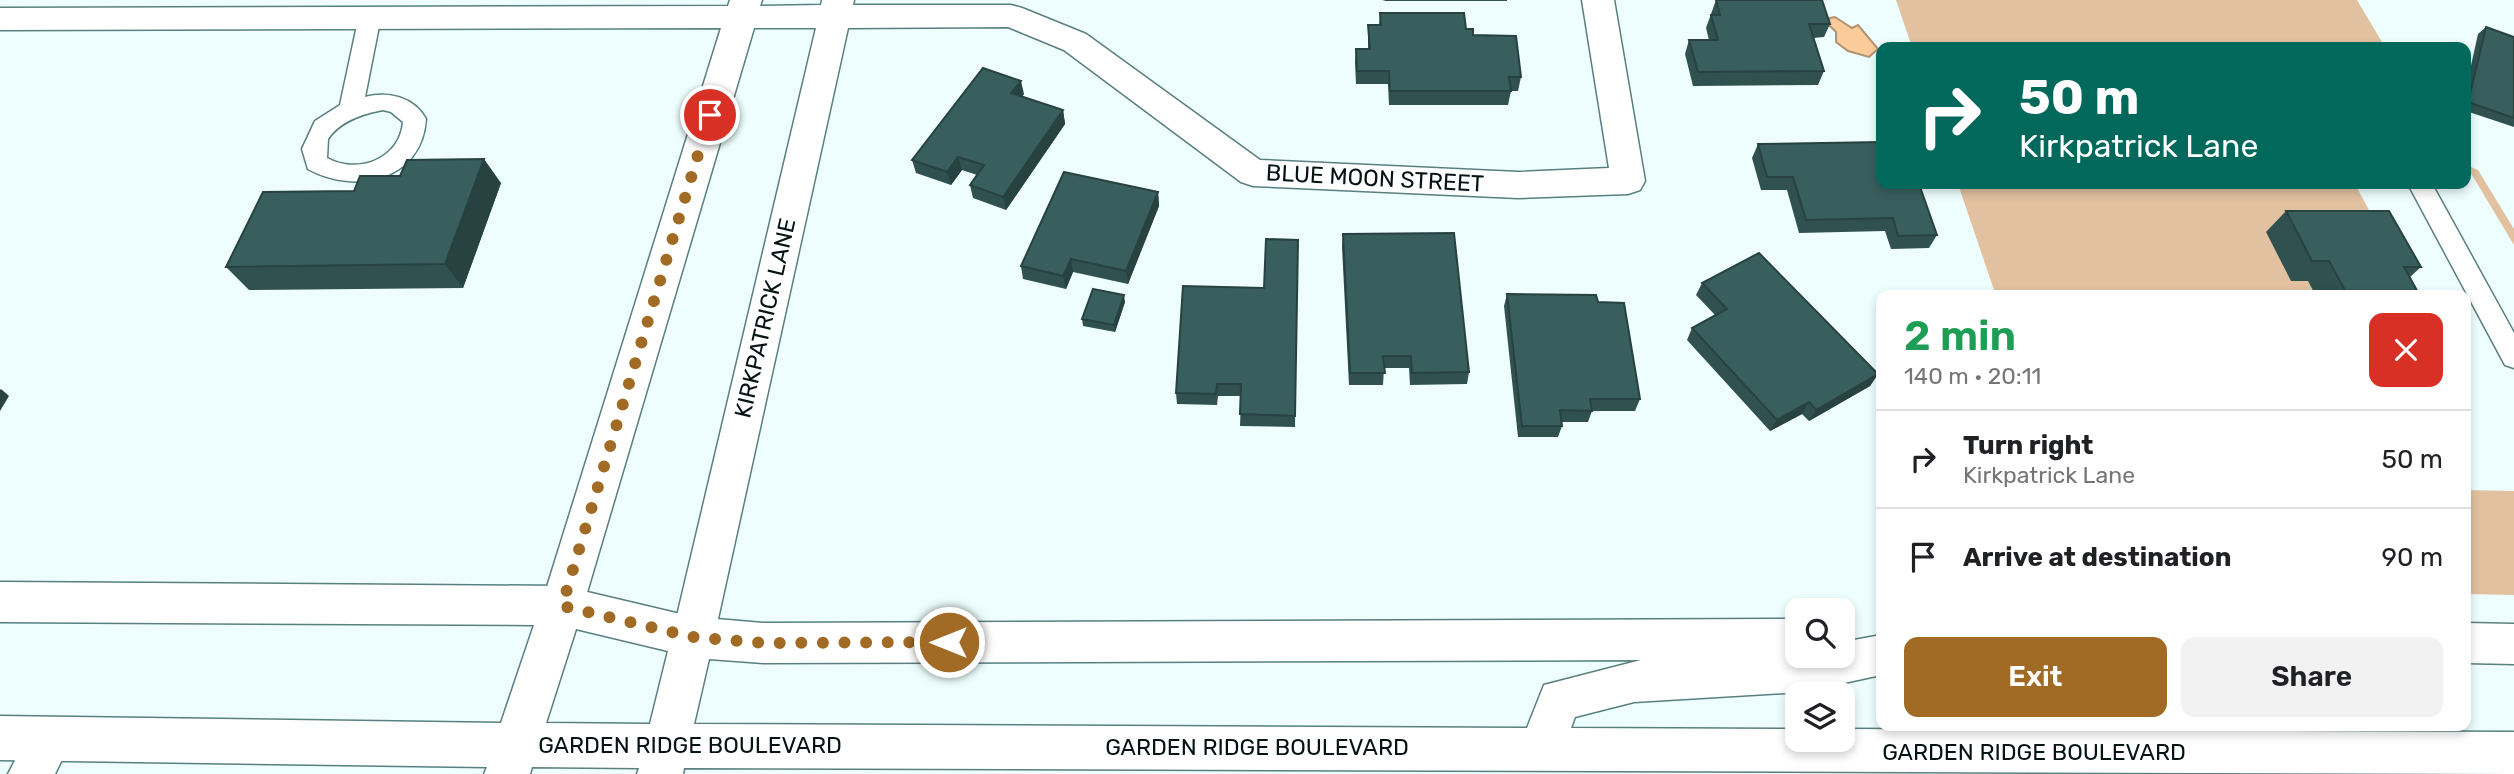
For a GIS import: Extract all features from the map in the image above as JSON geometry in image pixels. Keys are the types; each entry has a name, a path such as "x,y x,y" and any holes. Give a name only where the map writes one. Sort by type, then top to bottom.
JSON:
{"main road":[{"name":"BLUE MOON STREET","path":"0,19 370,16 743,8 1011,16 1074,42 1253,173 1518,185 1628,181 1598,0"},
{"path":"511,759 562,606 743,8"},
{"name":"KIRKPATRICK LANE","path":"664,759 836,9"},
{"path":"0,602 562,606 693,637 763,643 1785,639"},
{"path":"1855,639 1876,639"},
{"path":"2471,643 2514,644"},
{"path":"1546,761 1545,737 1560,700 1634,681 1802,671 1876,656"},
{"name":"GARDEN RIDGE BOULEVARD","path":"0,738 41,756 511,759 1546,761 2514,754"}],"lane":[{"path":"351,109 370,16"},
{"path":"2423,189 2514,358"}],"shaded area":[{"path":"1896,0 2357,0 2382,42 1910,42"},
{"path":"1835,17 1852,28 1858,25 1876,47 1876,51 1869,57 1848,51 1836,42 1836,32 1827,23 1830,18"},
{"path":"2471,167 2478,170 2514,229 2514,245 2471,173"},
{"path":"1960,189 2358,189 2412,290 1994,290"},
{"path":"2471,490 2514,491 2514,595 2471,594"}],"building":[{"path":"1716,0 1822,0 1830,24 1809,24 1824,71 1698,72 1689,40 1718,40 1711,15 1720,15"},
{"path":"1380,13 1464,13 1466,29 1473,29 1473,35 1516,36 1521,77 1509,77 1511,91 1390,91 1389,71 1357,71 1356,49 1370,49 1368,25 1381,25"},
{"path":"2486,27 2514,37 2514,118 2471,103 2471,90"},
{"path":"983,68 1021,81 1011,93 1063,110 1003,197 970,185 984,165 958,157 947,172 912,160"},
{"path":"1876,142 1876,189 1921,189 1937,235 1898,236 1893,218 1806,220 1793,177 1767,177 1758,144"},
{"path":"484,159 445,264 226,267 263,192 354,191 360,176 400,176 407,160"},
{"path":"1064,172 1158,192 1126,271 1071,259 1063,276 1021,266"},
{"path":"2286,211 2389,211 2421,267 2404,267 2417,290 2345,290 2329,261 2312,261"},
{"path":"1454,233 1469,372 1412,373 1411,356 1383,356 1385,373 1350,373 1343,234"},
{"path":"1266,239 1298,240 1295,416 1240,414 1241,384 1217,384 1216,394 1176,393 1183,286 1264,288"},
{"path":"1759,253 1876,372 1876,375 1816,410 1809,402 1777,420 1692,328 1727,309 1702,283"},
{"path":"1093,289 1124,295 1114,325 1082,319"},
{"path":"1507,294 1596,295 1598,302 1624,303 1640,399 1590,399 1592,411 1560,410 1562,426 1522,426"}],"route":[{"path":"710,115 562,606 693,637 763,643 949,642"}]}
